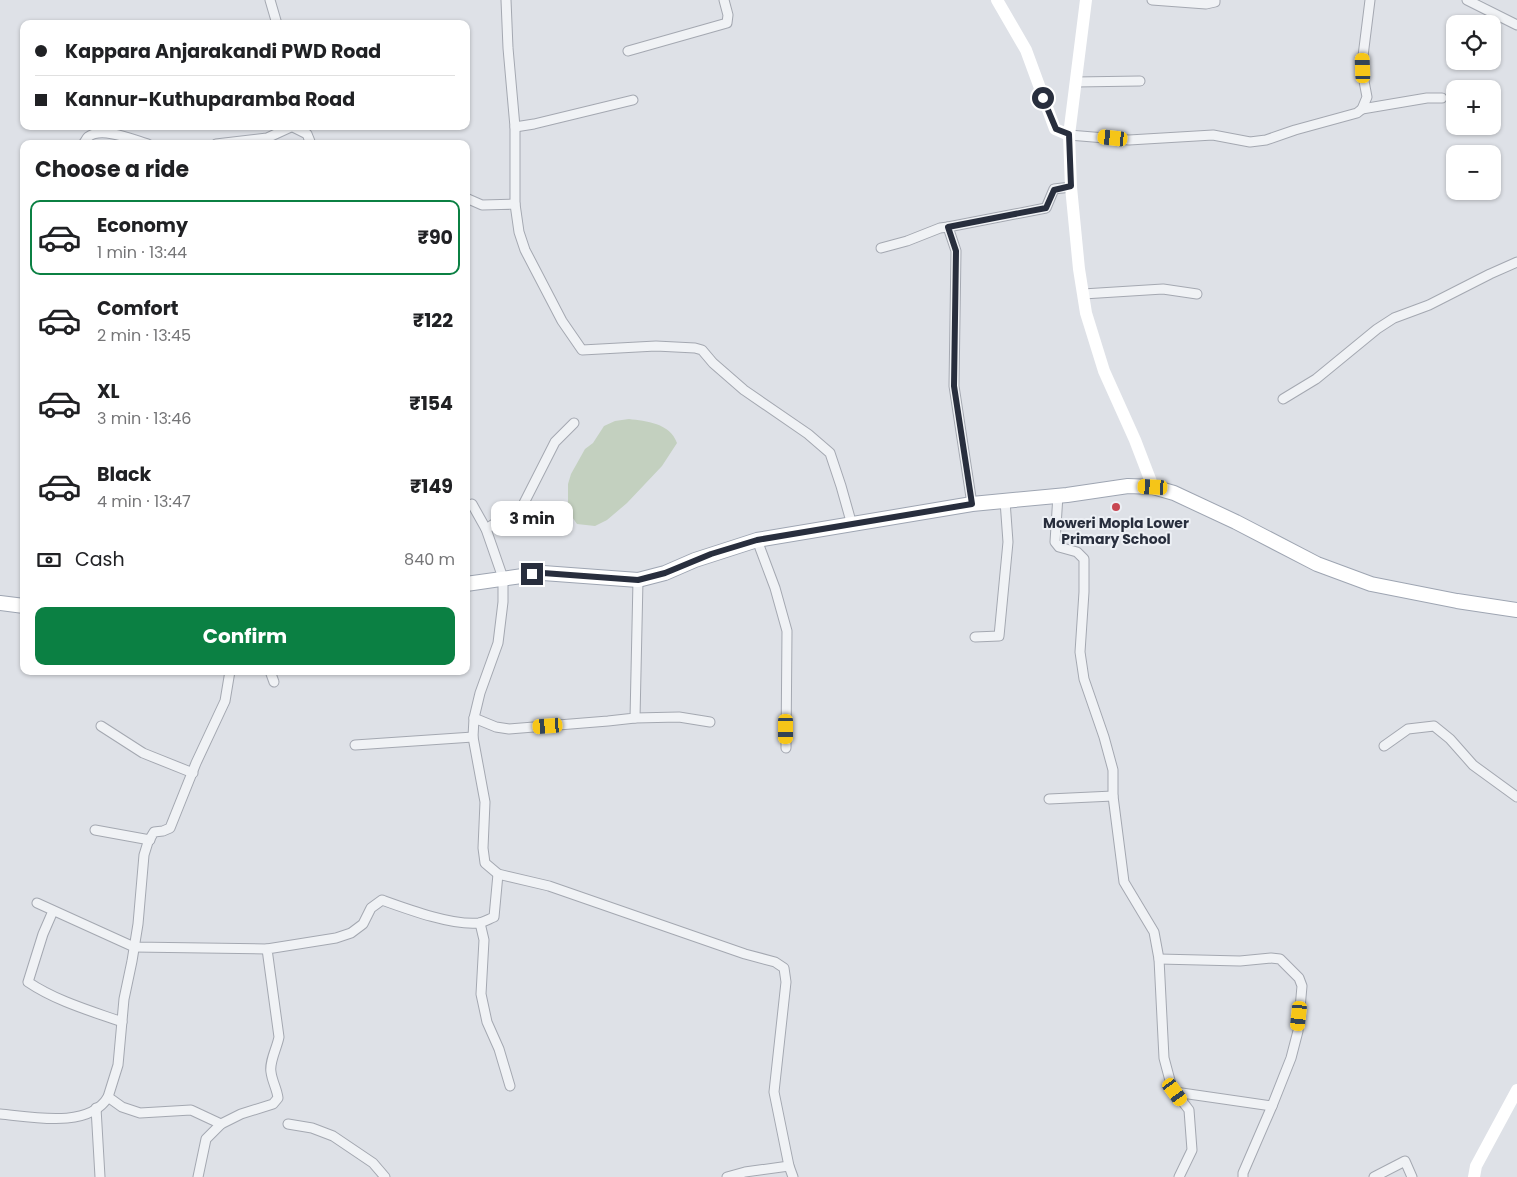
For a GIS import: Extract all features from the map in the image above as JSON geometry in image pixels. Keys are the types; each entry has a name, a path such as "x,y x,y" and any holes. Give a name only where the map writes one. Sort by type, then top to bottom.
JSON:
{"main road":[{"path":"997,0 1026,50 1056,129 1069,134"},
{"path":"1086,0 1069,134 1071,186 1083,294 1086,312 1104,371 1135,440 1153,487"},
{"path":"470,583 543,573 638,580 665,573 703,557 757,540 972,504 1128,486 1153,487 1174,493 1236,522 1317,564 1371,584 1448,600 1517,610"},
{"path":"0,603 20,606"},
{"path":"1474,1177 1476,1166 1517,1090"}],"street":[{"path":"270,0 276,20"},
{"path":"506,0 515,127 515,204 519,232 525,250 562,322 582,350 656,346 702,350 713,363 744,390 808,434 830,453 852,525"},
{"path":"628,51 727,23 728,14 724,0"},
{"path":"1152,0 1206,4 1215,2 1215,0"},
{"path":"1069,134 1129,140 1213,134 1250,142 1266,140 1357,113 1362,109 1367,97 1363,56 1370,0"},
{"path":"1466,0 1517,25"},
{"path":"1076,82 1140,81"},
{"path":"1362,109 1426,98 1442,98"},
{"path":"515,127 633,100"},
{"path":"250,140 267,138 284,130"},
{"path":"298,130 307,134 309,140"},
{"path":"86,140 88,136 97,134 116,134 135,140"},
{"path":"1047,207 1054,190 1071,186"},
{"path":"470,200 482,205 515,204"},
{"path":"881,248 940,228 1057,206"},
{"path":"948,227 956,251 954,386 972,504"},
{"path":"1283,399 1316,379 1376,329 1394,318 1429,305 1517,262"},
{"path":"1083,294 1163,289 1197,294"},
{"path":"486,529 523,505 555,442 574,424"},
{"path":"1058,495 1055,542 1059,547 1077,552 1084,559 1080,652 1084,679 1113,770 1114,796 1124,882 1154,932 1159,959 1164,1058 1172,1088 1189,1110 1192,1150 1179,1177"},
{"path":"975,637 999,636 1008,542 1005,501"},
{"path":"472,504 486,529 503,578 503,602 498,643 480,693 474,718 473,737 485,802 483,848 485,863 498,874 549,886 745,954 775,962 784,968 786,982 774,1092 789,1166 793,1177"},
{"path":"757,540 775,588 787,631 786,748"},
{"path":"635,718 638,580"},
{"path":"0,1114 70,1118 103,1105 108,1096 118,1064 124,999 134,947 144,855 154,832 170,828 225,701 229,675"},
{"path":"271,675 274,682"},
{"path":"474,718 496,727 509,728 635,718 679,717 710,722"},
{"path":"100,726 143,752 193,773"},
{"path":"1384,746 1408,729 1434,726 1450,739 1473,765 1517,797"},
{"path":"355,745 473,737"},
{"path":"1049,799 1114,796"},
{"path":"95,830 150,840"},
{"path":"37,903 134,947 267,949 336,938 351,933 363,924 371,908 382,900 409,910 459,922 480,923 494,917 498,874"},
{"path":"53,911 43,934 28,982 57,997 122,1022"},
{"path":"480,923 484,940 481,994 487,1022 499,1049 510,1086"},
{"path":"198,1177 206,1139 221,1124 241,1114 273,1104 278,1098 271,1072 271,1062 277,1049 279,1037 267,949"},
{"path":"1159,959 1240,961 1280,959 1299,978 1302,986 1298,1031 1291,1058 1243,1177"},
{"path":"1175,1092 1272,1106"},
{"path":"108,1096 122,1107 140,1113 191,1110 221,1124"},
{"path":"96,1108 100,1177"},
{"path":"288,1124 312,1128 332,1136 373,1163 385,1177"},
{"path":"1374,1177 1405,1161 1412,1177"},
{"path":"727,1177 745,1172 789,1166"}],"green space":[{"path":"629,419 650,422 663,427 674,436 677,443 662,466 627,503 607,520 595,526 577,524 568,511 568,484 571,474 585,449 593,443 604,426 615,421"}],"place":[{"name":"Moweri Mopla Lower Primary School","path":"1116,507"}],"route":[{"path":"532,574 543,573 638,580 665,573 711,554 757,540 972,504 954,386 956,251 948,227 1046,208 1054,190 1071,186 1069,134 1056,129 1043,98"}]}
